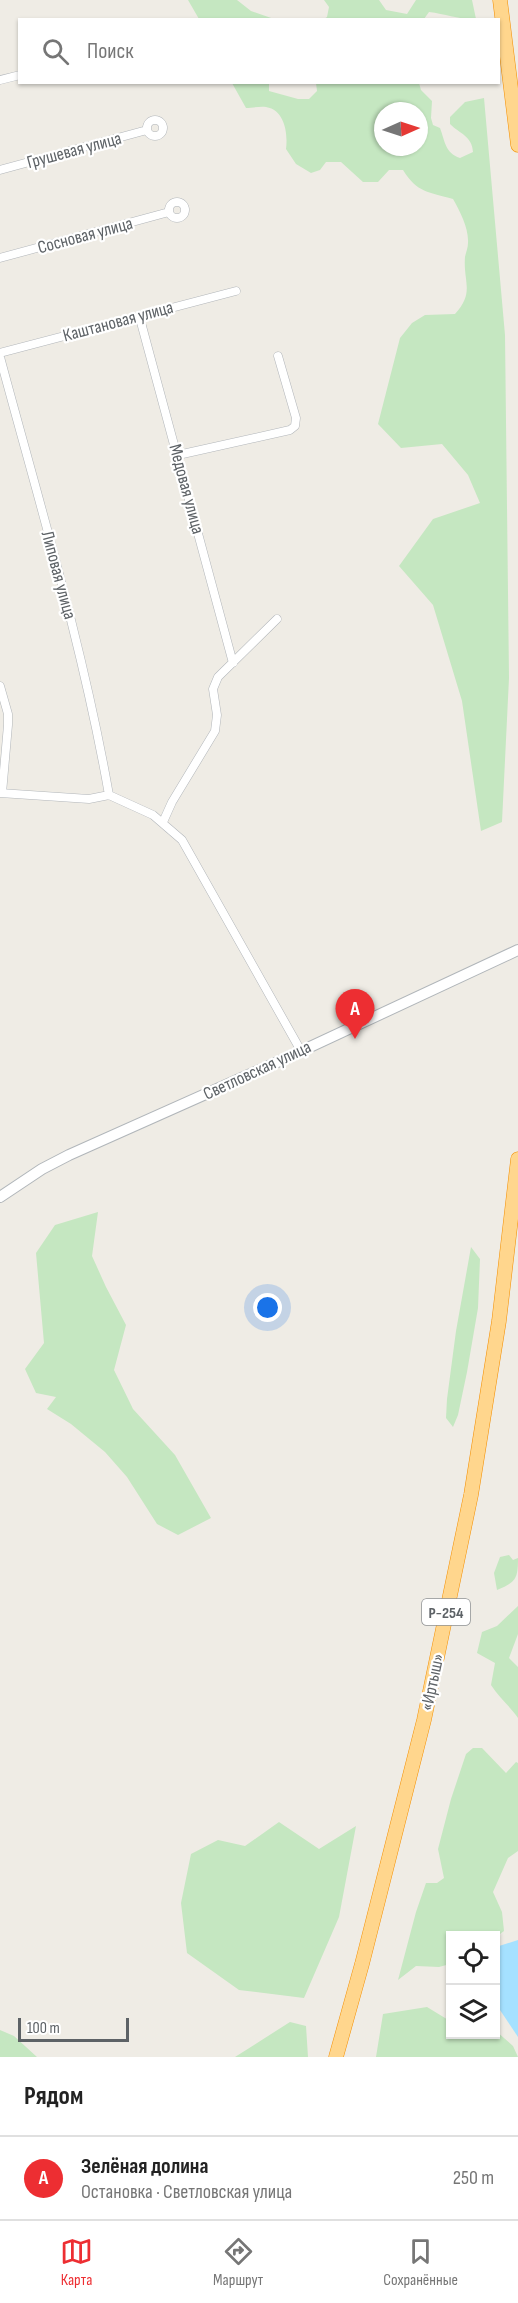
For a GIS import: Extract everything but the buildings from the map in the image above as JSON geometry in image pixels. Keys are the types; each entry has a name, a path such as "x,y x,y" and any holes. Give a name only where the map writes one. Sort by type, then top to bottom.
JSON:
{"highway":[{"path":"500,0 518,145"},
{"name":"«Иртыш»","path":"336,2057 424,1720 471,1495 499,1321 518,1159"}],"street":[{"path":"0,80 18,76"},
{"name":"Грушевая улица","path":"0,170 147,130"},
{"name":"Сосновая улица","path":"0,258 169,212"},
{"name":"Каштановая улица","path":"0,355 139,315 236,291"},
{"name":"Медовая улица","path":"139,315 232,663"},
{"name":"Липовая улица","path":"0,355 77,643 97,727 109,795"},
{"path":"178,454 290,430 295,426 296,418 278,356"},
{"path":"163,822 172,802 215,731 217,715 213,689 218,677 277,619"},
{"path":"0,686 8,714 1,793 89,799 109,795 163,822 182,840 301,1051"},
{"name":"Светловская улица","path":"0,1197 42,1169 69,1155 518,950"}],"green space":[{"path":"188,0 237,0 251,11 271,18 198,18"},
{"path":"324,0 379,0 386,10 407,14 416,0 472,0 476,18 459,18 429,12 425,18 326,18 329,7"},
{"path":"233,84 269,84 269,91 298,99 309,99 317,91 316,84 419,84 421,90 432,101 433,125 440,128 448,150 460,158 473,152 472,147 468,139 450,124 450,117 465,102 484,98 505,335 509,678 502,822 481,831 462,701 433,605 399,566 433,519 480,503 468,475 442,444 401,448 378,424 400,338 412,323 425,315 455,314 465,299 467,287 465,257 468,243 466,226 453,199 430,193 419,187 408,178 403,170 389,170 378,182 363,182 341,162 326,162 320,170 311,173 296,164 286,149 286,130 281,118 272,109 246,108"},
{"path":"98,1212 92,1256 126,1325 114,1370 133,1409 175,1455 211,1518 178,1535 157,1524 127,1477 105,1452 71,1424 47,1409 56,1397 36,1393 25,1369 44,1343 36,1253 55,1225"},
{"path":"471,1247 480,1259 478,1308 458,1415 453,1427 446,1418 447,1399"},
{"path":"509,1555 513,1560 518,1558 515,1579 497,1590 494,1573 500,1557"},
{"path":"518,1606 518,1634 509,1658 518,1667 518,1718 491,1685 495,1663 477,1653 482,1632 497,1626"},
{"path":"473,1748 482,1748 506,1773 516,1762 518,1763 518,1851 508,1858 493,1892 502,1912 504,1931 500,1934 500,1931 446,1931 446,1965 416,1966 398,1980 426,1883 437,1883 444,1878 438,1849 466,1754"},
{"path":"279,1822 319,1849 356,1826 339,1917 304,1998 239,1990 187,1953 181,1903 191,1854 218,1840 245,1846"},
{"path":"427,2007 446,2019 446,2039 500,2039 500,2035 513,2046 518,2057 376,2057 383,2014"},
{"path":"290,2022 306,2026 308,2057 235,2057"},
{"path":"0,2030 14,2036 37,2057 0,2057"}],"water":[{"path":"518,1940 518,2037 500,2010 500,1946"}],"place":[{"name":"Зелёная долина","path":"355,1039"}]}
